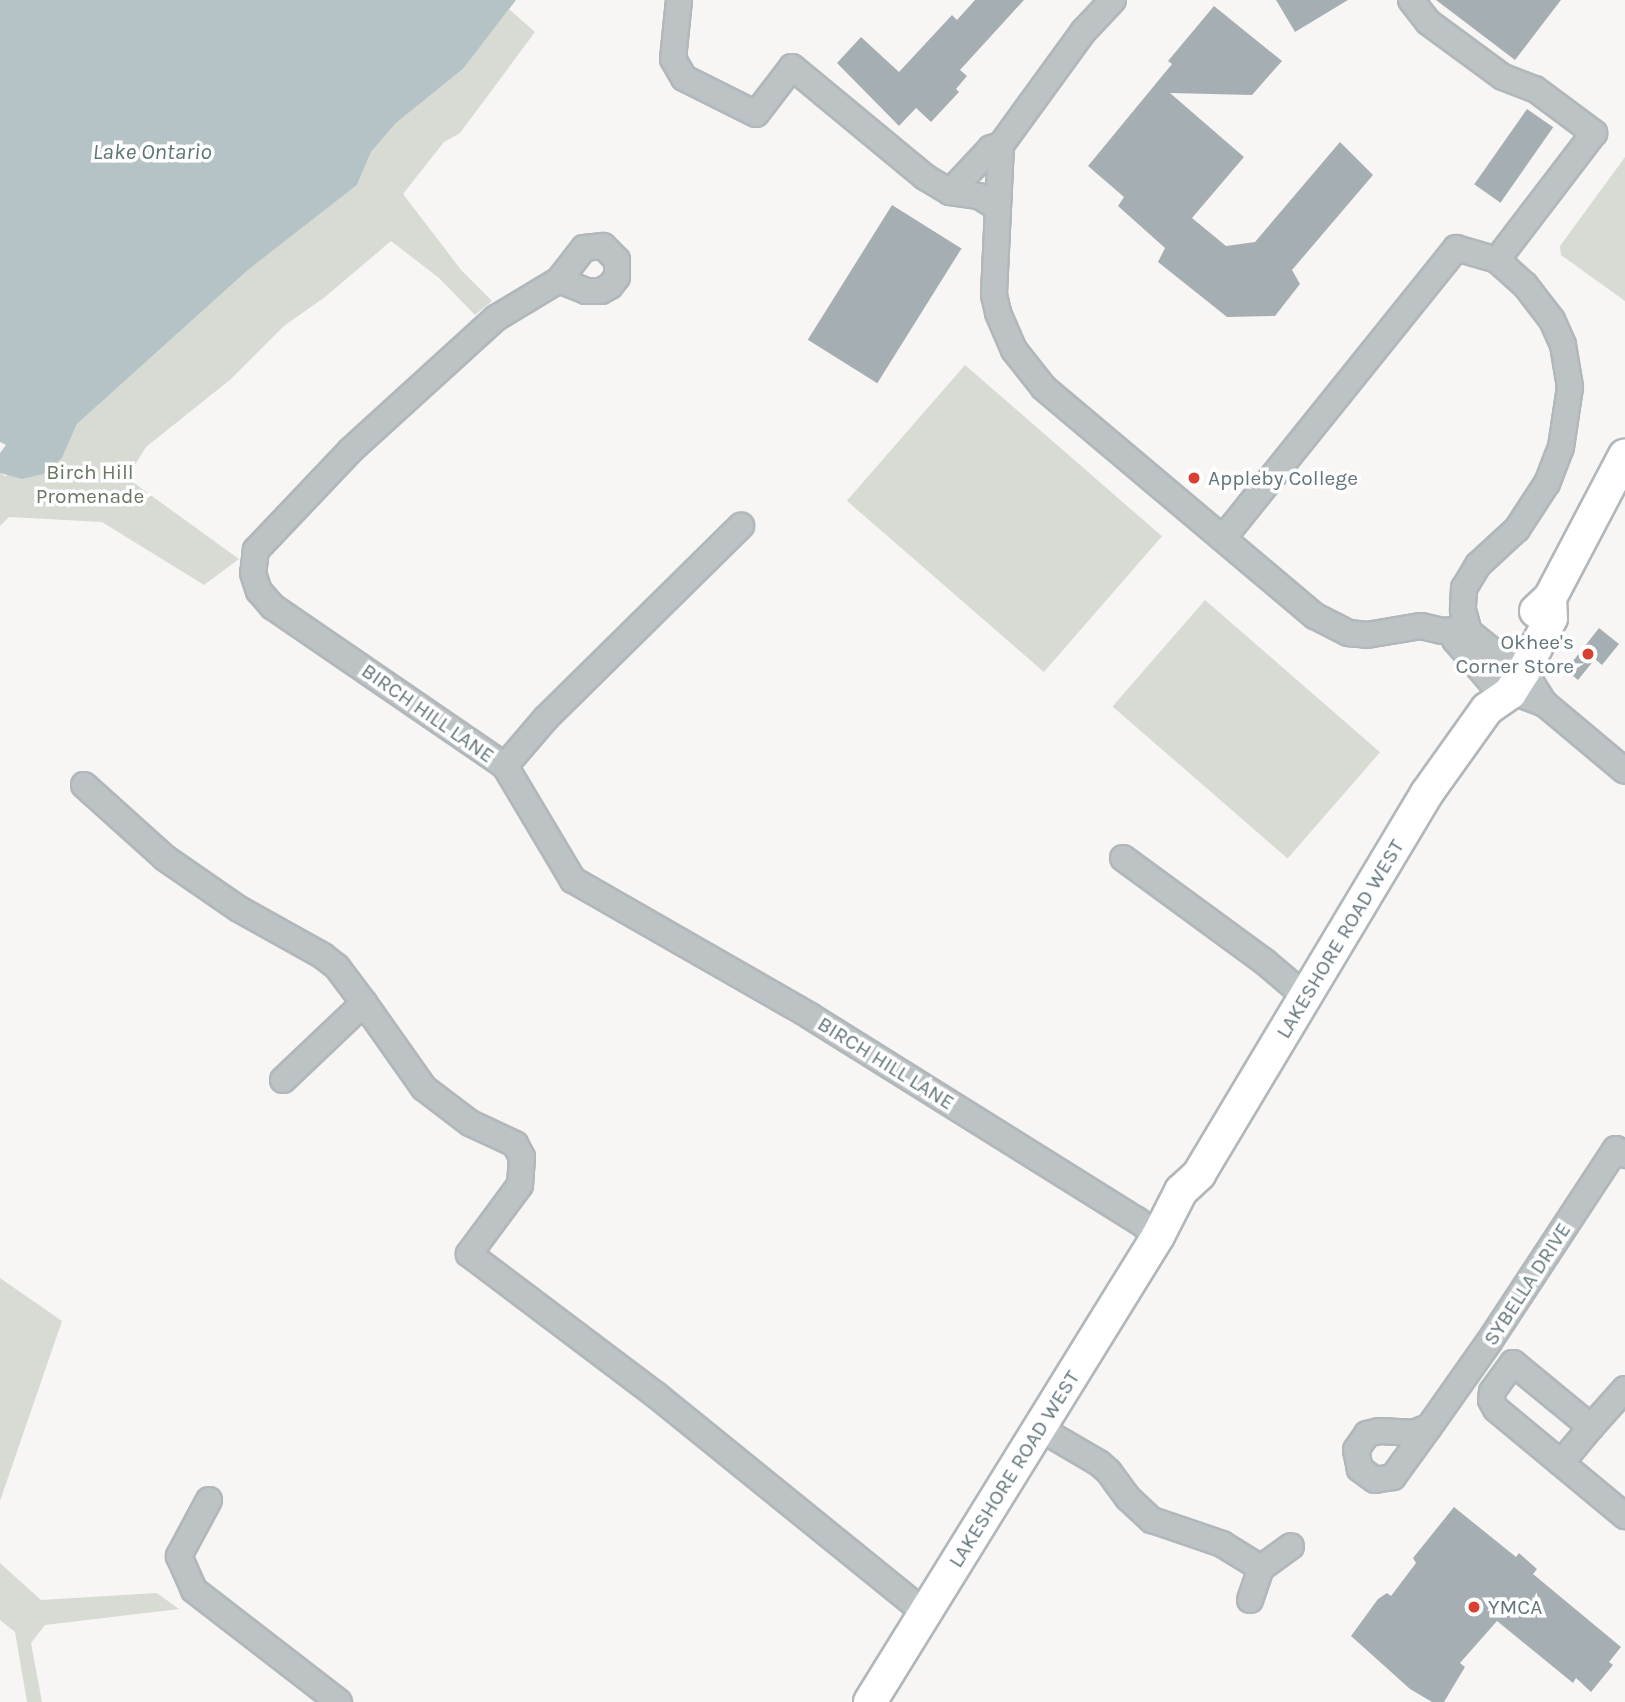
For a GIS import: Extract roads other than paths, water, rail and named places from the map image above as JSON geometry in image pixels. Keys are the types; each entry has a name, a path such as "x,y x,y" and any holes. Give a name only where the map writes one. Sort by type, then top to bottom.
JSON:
{"main road":[{"name":"LAKESHORE ROAD WEST","path":"870,1702 1158,1236 1181,1191 1199,1174 1427,793 1504,684 1537,608 1550,598 1625,455"}],"street":[{"path":"679,0 673,60 684,78 755,114 792,67 925,177 950,192 979,197 998,208"},
{"path":"1113,0 1083,33 1001,145 994,295 998,313 1014,350 1044,388 1315,616 1349,633 1384,634 1421,626 1442,631 1462,631"},
{"path":"1411,0 1428,22 1503,77 1535,89 1594,133 1497,260"},
{"path":"950,192 991,148 1001,145"},
{"path":"1224,537 1456,248 1497,260 1525,285 1552,320 1563,345 1570,387 1561,447 1547,483 1517,529 1478,565 1464,588 1462,631 1504,684 1545,704 1625,771"},
{"name":"BIRCH HILL LANE","path":"559,279 496,318 350,451 270,532 256,550 253,573 259,590 273,607 505,766 573,880 810,1016 1138,1220 1158,1236"},
{"path":"505,766 545,718 741,526"},
{"path":"83,785 164,858 239,909 337,967 424,1088 470,1123 515,1144 522,1157 520,1185 469,1254 656,1395 925,1613"},
{"path":"1123,858 1265,962 1306,996"},
{"path":"283,1080 364,1003"},
{"name":"SYBELLA DRIVE","path":"1429,1427 1489,1342 1616,1149 1625,1156"},
{"path":"1489,1342 1591,1427"},
{"path":"1513,1363 1492,1392 1491,1400 1496,1409 1625,1516"},
{"path":"1561,1463 1625,1389"},
{"path":"1040,1428 1099,1464 1128,1499 1152,1520 1222,1544 1261,1568"},
{"path":"209,1500 179,1556 194,1590 339,1702"},
{"path":"1250,1600 1261,1568 1291,1546"}],"water":[{"name":"Lake Ontario","path":"0,0 516,0 463,69 396,123 371,152 357,185 248,270 77,424 62,458 43,474 22,479 0,473 0,453 6,445 0,442"}],"place":[{"name":"Appleby College","path":"1194,478"},
{"name":"Okhee's Corner Store","path":"1588,654"},
{"name":"YMCA","path":"1474,1607"}],"park label":[{"name":"Birch Hill Promenade","path":"90,484"}]}
